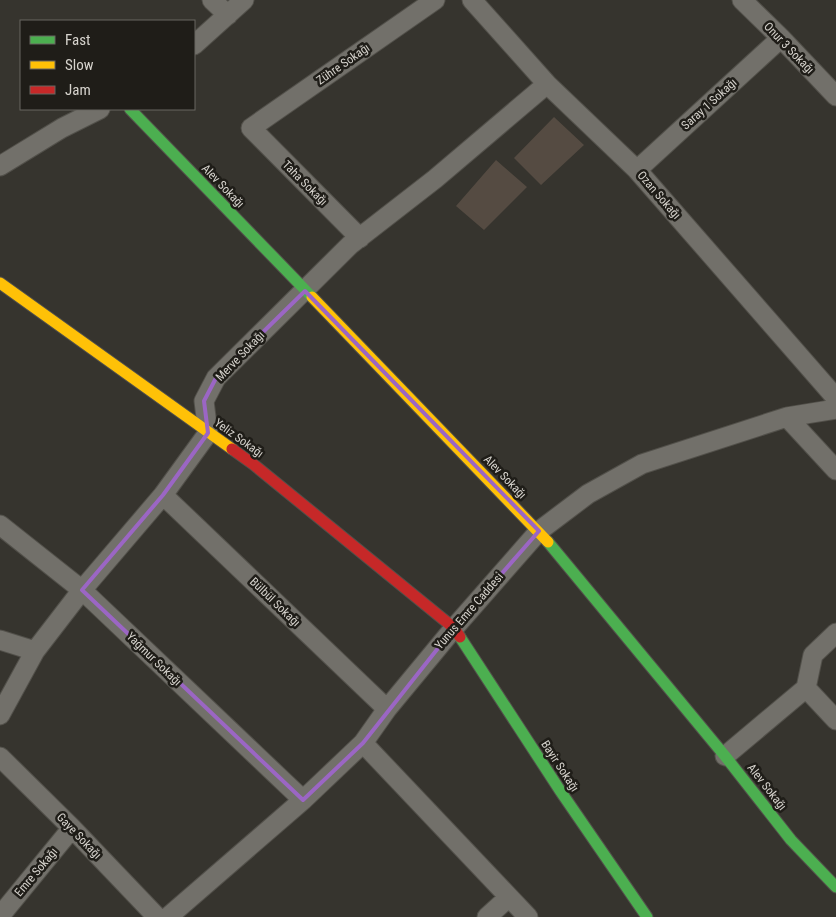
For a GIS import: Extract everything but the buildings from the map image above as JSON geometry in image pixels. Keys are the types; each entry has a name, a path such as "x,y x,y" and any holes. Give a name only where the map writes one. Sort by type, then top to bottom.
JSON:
{"street":[{"path":"212,0 228,14"},
{"path":"195,44 244,0"},
{"name":"Zühre Sokağı","path":"251,128 435,0"},
{"name":"Ozan Sokağı","path":"472,0 548,84 637,170 836,398"},
{"name":"Onur 3 Sokağı","path":"742,0 836,96"},
{"name":"Saray 1 Sokağı","path":"637,170 781,38"},
{"name":"Merve Sokağı","path":"208,433 204,401 216,378 350,245 435,179 548,84"},
{"path":"0,166 62,128 98,110"},
{"name":"Alev Sokağı","path":"131,110 539,531 726,756 791,840 836,887"},
{"name":"Taha Sokağı","path":"251,128 360,238"},
{"name":"Yeliz Sokağı","path":"0,283 253,464 454,628"},
{"name":"Yunus Emre Caddesi","path":"168,917 303,800 363,743 388,708 454,628 539,531 588,494 642,464 787,417 836,409"},
{"path":"787,417 836,470"},
{"path":"0,715 35,651 82,590 163,495 208,433"},
{"name":"Bülbül Sokağı","path":"163,495 388,708"},
{"name":"Yağmur Sokağı","path":"0,525 82,590 303,800"},
{"name":"Bayir Sokağı","path":"454,628 640,914"},
{"path":"726,756 806,688 813,655 836,633"},
{"path":"0,640 35,651"},
{"path":"806,688 836,720"},
{"path":"363,743 528,917"},
{"name":"Gaye Sokağı","path":"0,757 72,828 157,917"},
{"name":"Emre Sokağı","path":"0,916 72,828"},
{"path":"487,917 509,896"}],"highlighted area":[{"path":"305,291 539,531 454,628 363,743 303,800 82,590 163,495 208,433 204,401 216,378"}],"traffic: fast":[{"path":"131,110 312,297"},
{"path":"548,542 725,756 791,840 836,887"},
{"path":"460,637 561,792 647,917"}],"traffic: slow":[{"path":"0,283 232,449"},
{"path":"312,297 548,542"}],"traffic: jam":[{"path":"232,449 253,464 454,628 460,637"}]}
